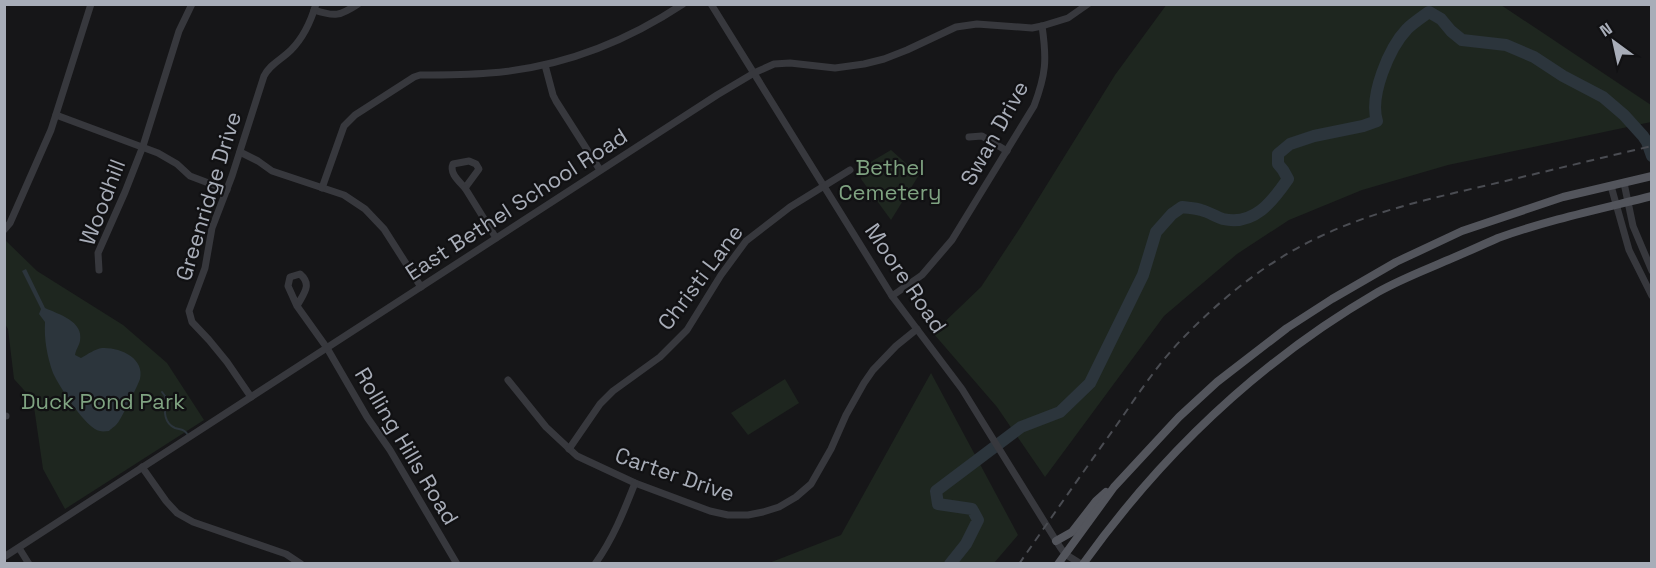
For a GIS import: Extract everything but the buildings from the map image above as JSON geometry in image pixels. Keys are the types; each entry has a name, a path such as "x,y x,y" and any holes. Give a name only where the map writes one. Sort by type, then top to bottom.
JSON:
{"main road":[{"path":"1058,564 1114,487 1179,417 1217,382 1287,328 1332,298 1396,262 1462,231 1563,197 1647,177"},
{"path":"1082,564 1111,524 1203,423 1281,356 1322,327 1380,291 1499,238 1563,218 1652,196"},
{"path":"1371,276 1380,291"},
{"path":"1056,541 1072,532 1096,501 1114,487"}],"street":[{"path":"4,230 10,223 32,175 56,115 91,4"},
{"name":"Woodhill","path":"99,270 98,253 143,147 176,41 192,4"},
{"path":"315,7 327,14 336,15 345,13 358,4"},
{"path":"322,188 344,126 355,115 414,77 489,74 545,65 625,39 683,4"},
{"name":"Moore Road","path":"711,4 892,296 962,389 1065,554 1082,564"},
{"name":"East Bethel School Road","path":"4,557 717,94 754,73 774,63 835,68 864,64 908,50 956,27 977,24 1032,28 1068,18 1088,4"},
{"name":"Greenridge Drive","path":"251,397 215,347 192,322 189,311 205,268 212,228 240,152 264,76 268,68 291,50 306,29 315,7"},
{"name":"Swan Drive","path":"892,296 922,275 946,249 1035,106 1046,69 1042,26"},
{"path":"545,65 556,101 600,170"},
{"path":"56,115 169,158 190,176 227,190"},
{"path":"969,137 982,135 1007,150"},
{"path":"240,152 272,171 344,195 365,209 376,219 421,286"},
{"name":"Christi Lane","path":"569,449 600,404 660,357 687,330 721,275 746,241 781,214 850,170"},
{"path":"1624,183 1633,226 1652,272"},
{"path":"1611,186 1629,250 1652,296"},
{"path":"465,188 496,238"},
{"name":"Rolling Hills Road","path":"297,306 327,348 457,564"},
{"name":"Carter Drive","path":"508,380 546,427 577,456 635,483 710,511 728,515 748,515 779,507 796,497 811,484 855,399 873,370 896,346 917,329"},
{"path":"142,467 177,513 192,522 286,554 302,564"},
{"path":"595,564 616,528 635,483"},
{"path":"19,548 29,564"}],"green space":[{"path":"1167,4 1501,5 1651,105 1651,122 1448,165 1362,190 1289,220 1237,254 1164,316 1045,477 997,407 933,333 981,287 1115,75"},
{"name":"Bethel Cemetery","path":"891,150 919,175 891,220 861,179 862,167"},
{"name":"Duck Pond Park","path":"5,240 37,271 123,325 167,363 204,420 65,509 43,469 33,400 14,379 8,329 5,324"},
{"path":"931,373 1018,535 994,563 769,563 841,535"},
{"path":"785,379 799,403 748,435 731,413"}],"shaded area":[{"path":"26,269 45,308 69,319 78,328 80,341 75,355 81,358 97,349 116,349 130,355 139,365 141,372 139,382 121,418 109,431 100,431 88,423 67,397 53,373 46,348 45,322 39,314 41,309 22,271"}],"waterway":[{"path":"950,564 966,544 978,520 972,509 938,504 936,491 1021,427 1060,412 1090,383 1143,275 1156,232 1172,214 1182,207 1201,210 1223,219 1244,219 1253,215 1269,204 1288,179 1278,164 1278,154 1290,144 1377,121 1375,111 1378,86 1387,60 1400,37 1429,12 1441,19 1462,40 1506,45 1534,57 1563,76 1603,97 1643,136 1652,156"},
{"path":"162,392 165,396 165,414 168,422 188,435"}],"railway":[{"path":"1019,564 1166,357 1215,307 1264,268 1319,237 1379,213 1652,146"}]}
